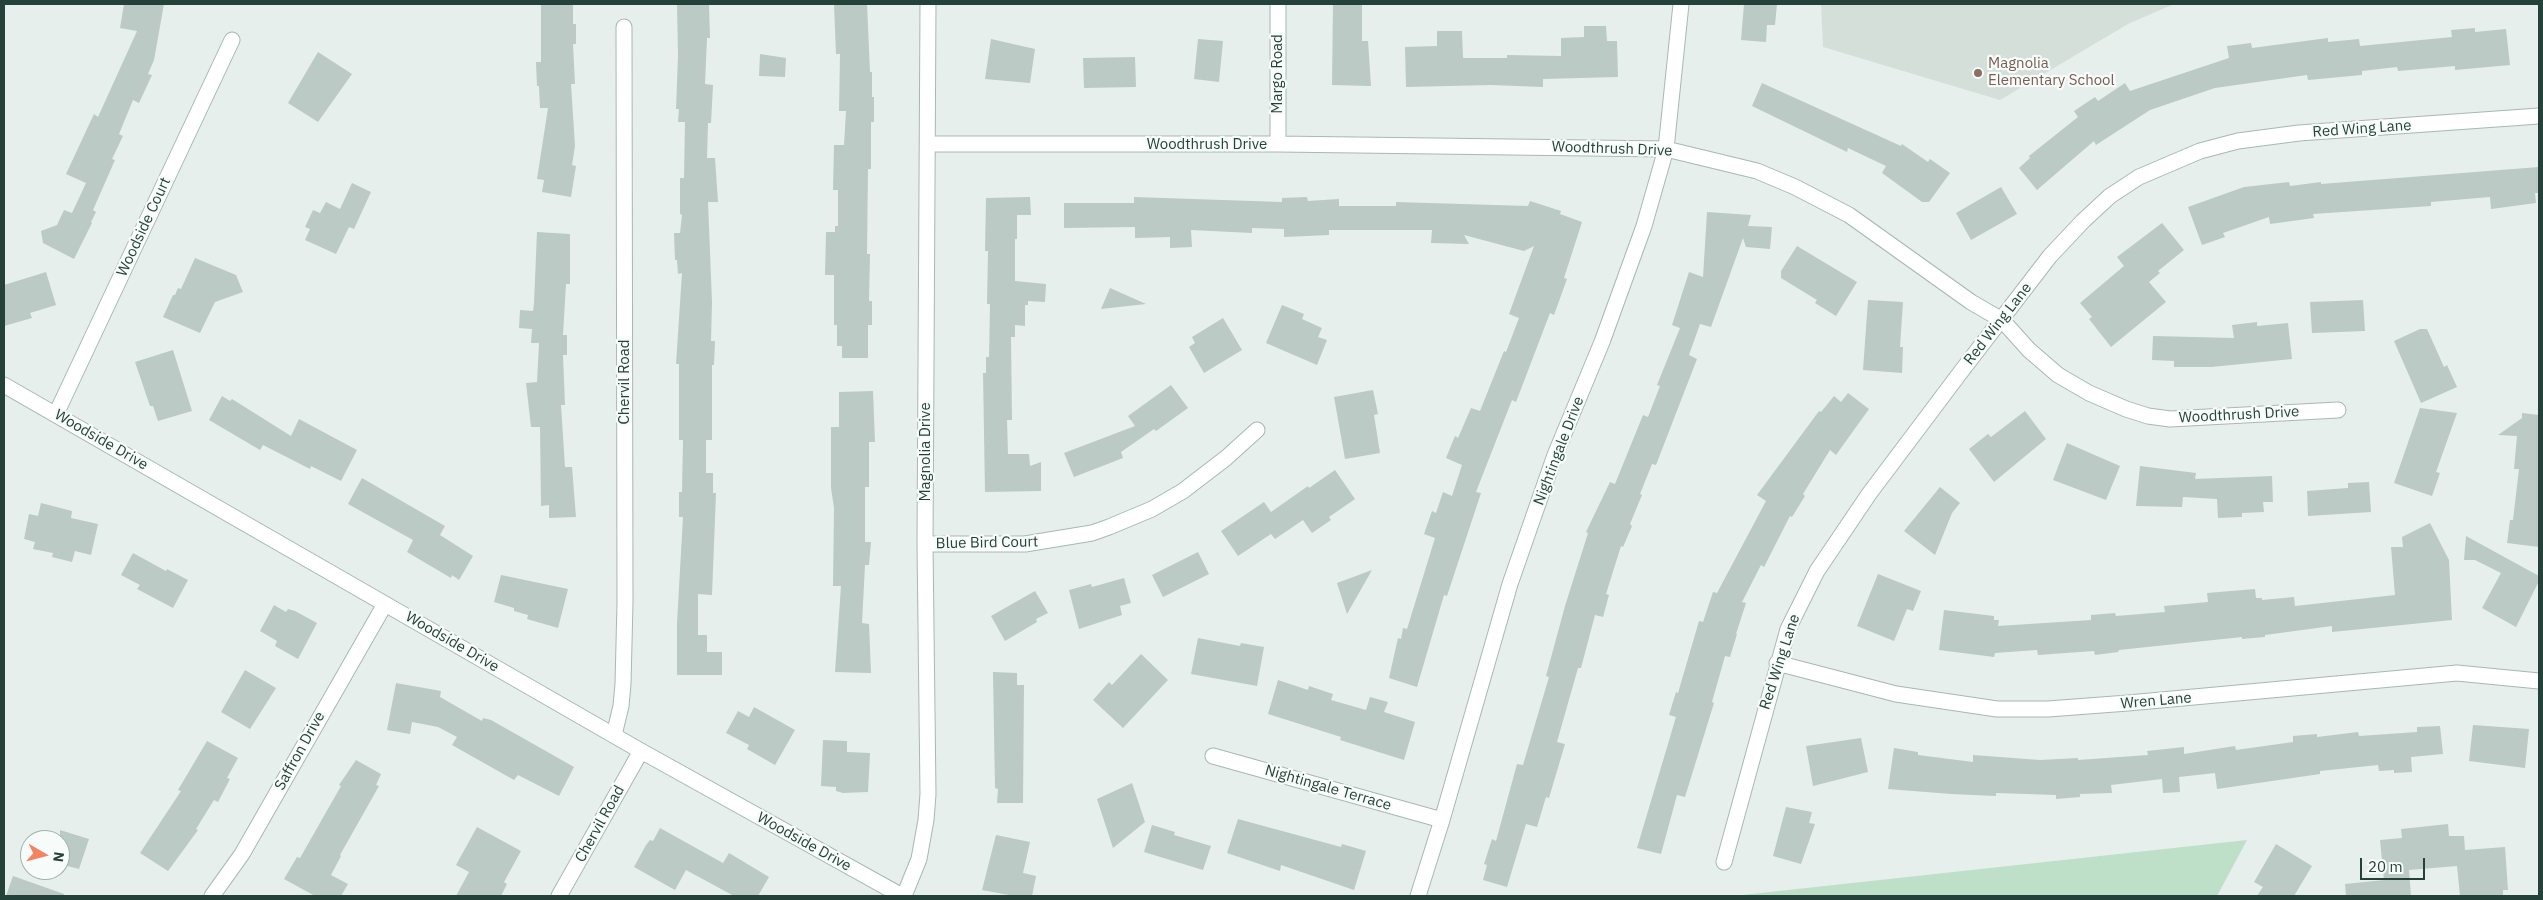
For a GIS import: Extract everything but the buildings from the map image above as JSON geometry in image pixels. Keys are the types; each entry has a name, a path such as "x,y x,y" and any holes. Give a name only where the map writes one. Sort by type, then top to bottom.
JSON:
{"street":[{"name":"Magnolia Drive","path":"903,896 919,858 926,820 925,544 928,4"},
{"name":"Margo Road","path":"1278,4 1278,144"},
{"name":"Nightingale Drive","path":"1418,896 1442,820 1510,584 1555,455 1602,342 1644,226 1666,149 1681,4"},
{"name":"Chervil Road","path":"614,735 623,684 625,603 624,28"},
{"name":"Woodside Court","path":"56,414 232,40"},
{"name":"Red Wing Lane","path":"1724,862 1777,663 1788,629 1817,571 1874,486 2050,256 2110,196 2139,177 2200,151 2238,141 2299,133 2539,116"},
{"name":"Woodthrush Drive","path":"928,144 1278,144 1666,149 1757,170 1849,215 1971,302 2002,320 2029,350 2058,375 2089,393 2148,416 2200,419 2338,410"},
{"name":"Woodside Drive","path":"4,385 641,751 903,896"},
{"name":"Blue Bird Court","path":"925,544 1025,544 1092,533 1152,509 1183,491 1226,458 1257,430"},
{"name":"Saffron Drive","path":"212,896 242,854 385,604"},
{"name":"Wren Lane","path":"1777,663 1896,694 1997,709 2048,709 2119,704 2456,674 2539,681"},
{"name":"Chervil Road","path":"559,896 641,751"},
{"name":"Nightingale Terrace","path":"1213,756 1442,820"}],"shaded area":[{"name":"Magnolia Elementary School","path":"1821,4 2174,4 2128,24 2000,100 1823,47"}],"green space":[{"path":"2247,840 2217,896 1733,896"}],"place":[{"name":"Magnolia Elementary School","path":"1978,73"}]}
